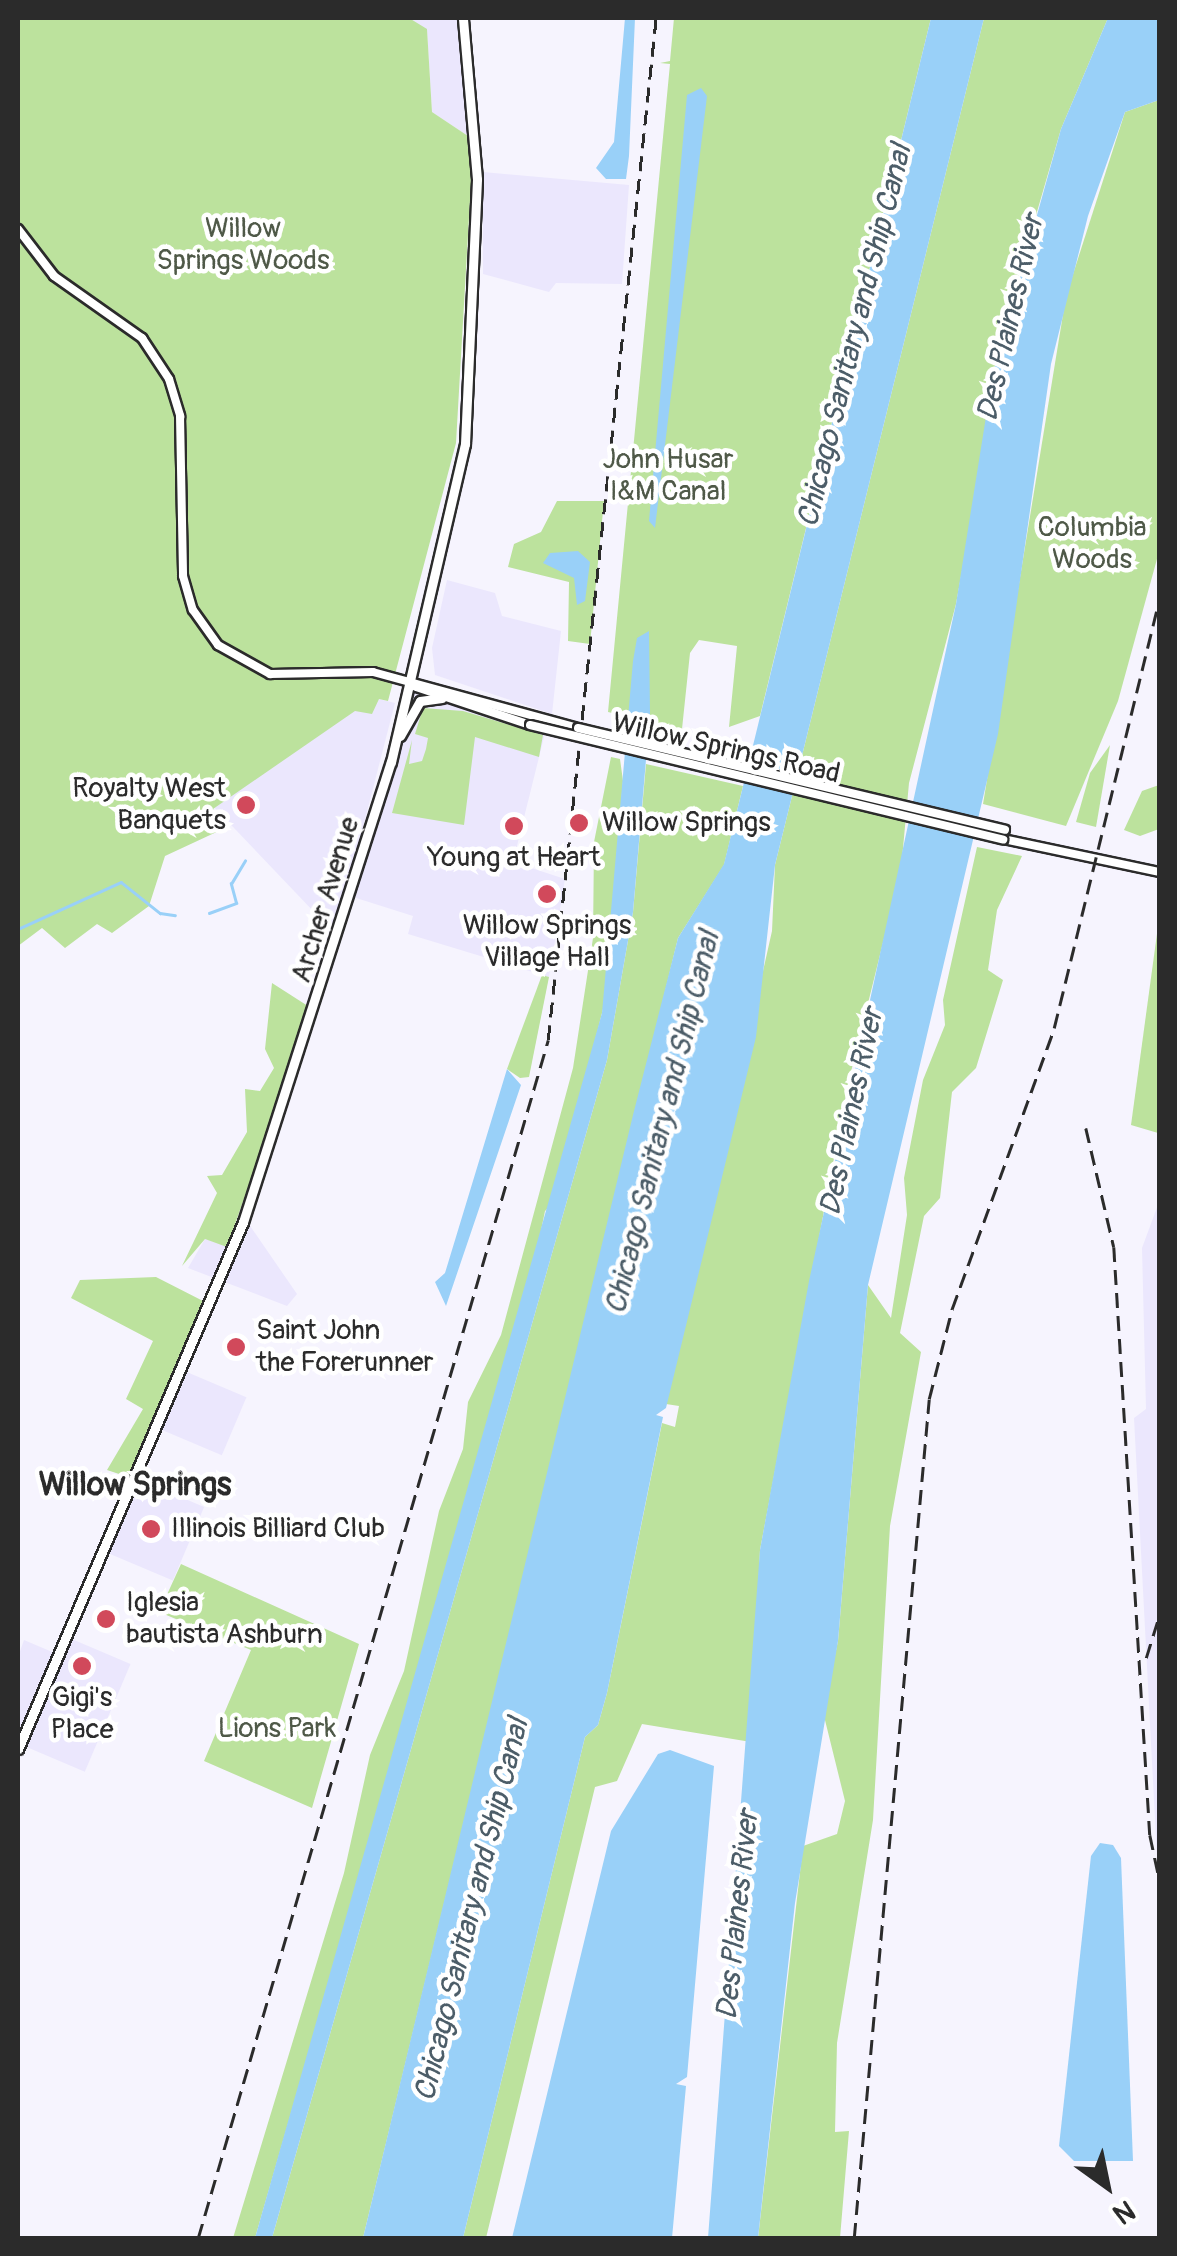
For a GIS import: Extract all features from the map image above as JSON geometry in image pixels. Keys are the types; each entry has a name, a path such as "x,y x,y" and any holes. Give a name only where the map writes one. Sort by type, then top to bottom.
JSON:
{"main road":[{"name":"Archer Avenue","path":"18,1750 243,1222 396,742 464,444 476,308 478,179 463,18"},
{"name":"Willow Springs Road","path":"18,230 54,276 142,338 169,379 180,416 183,576 209,636 270,674 373,672 532,721"},
{"name":"Willow Springs Road","path":"410,684 442,698 532,721 1160,872"},
{"path":"396,742 420,701 442,698"}],"shaded area":[{"path":"461,18 468,136 432,112 427,30 409,20"},
{"path":"483,172 629,185 622,284 556,283 549,292 483,274"},
{"path":"447,580 495,593 502,616 561,631 552,714 435,675 432,648"},
{"path":"412,688 545,733 513,862 565,879 549,977 408,934 413,916 353,897"},
{"path":"379,699 395,703 338,924 315,923 315,913 213,806 349,710"},
{"path":"1159,1202 1159,1896 1134,1418 1146,1409 1142,1248"},
{"path":"246,1220 297,1294 287,1306 188,1268 205,1239 227,1246"},
{"path":"182,1370 246,1397 222,1455 157,1428"},
{"path":"136,1478 204,1507 173,1581 105,1552"},
{"path":"67,1637 131,1664 85,1772 21,1745"},
{"path":"24,1640 57,1654 18,1749 18,1657"}],"green space":[{"name":"Willow Springs Woods","path":"18,18 409,18 427,29 432,112 468,136 471,183 456,443 388,701 379,699 372,714 355,711 213,809 223,829 165,856 149,906 112,933 97,924 65,948 42,928 18,946"},
{"name":"John Husar I&M Canal","path":"674,18 931,18 760,716 729,727 737,646 699,640 690,653 682,729 608,712 670,64 660,63 670,61"},
{"path":"984,18 1108,18 1061,129 1010,305 956,604 909,783 901,870 848,1084 760,1550 751,1742 642,1724 617,1781 595,1787 486,2238 463,2238 585,1737 598,1725 607,1693 662,1423 675,1427 679,1406 666,1404 772,931 775,865"},
{"name":"Columbia Woods","path":"1159,100 1160,548 1118,701 1066,826 983,804 1066,296 1125,112"},
{"path":"557,501 604,501 590,644 568,641 569,582 508,567 514,544 541,532"},
{"path":"423,708 463,711 543,735 539,757 475,737 464,825 392,813 412,740 409,764 422,761 426,749 428,738 415,734"},
{"path":"1110,745 1096,827 1076,822 1090,773"},
{"path":"611,757 620,759 623,781 604,1005 555,1201 545,1211 530,1285 255,2238 233,2238 344,1873 370,1755 404,1671 439,1511 463,1449 468,1402 501,1335 573,1068 593,938 594,842"},
{"path":"646,764 743,786 724,865 678,938 363,2238 272,2238 607,1060 633,912"},
{"path":"1159,785 1159,829 1140,836 1124,830 1142,791"},
{"path":"977,847 1022,856 997,910 988,970 1003,980 976,1068 952,1092 940,1198 924,1216 900,1333 921,1352 890,1526 873,1820 837,2043 835,2132 849,2131 840,2238 758,2238 803,1846 837,1834 845,1801 823,1712 838,1641 868,1285 891,1318 907,1215 904,1178 923,1080 945,1025 943,1000"},
{"path":"1159,919 1160,1117 1158,1133 1131,1125"},
{"path":"542,975 549,977 529,1077 520,1078 507,1069"},
{"path":"272,983 311,1008 227,1247 205,1239 182,1266 217,1193 207,1176 222,1175 247,1132 245,1089 260,1091 274,1068 265,1049"},
{"path":"156,1277 205,1302 131,1478 107,1470 143,1409 126,1399 153,1341 71,1298 80,1280"},
{"name":"Lions Park","path":"181,1564 359,1644 312,1808 204,1761 251,1650 159,1612"}],"water":[{"path":"625,18 635,18 629,156 626,179 606,179 596,168 614,142"},
{"name":"Chicago Sanitary and Ship Canal","path":"931,18 984,18 775,865 756,1037 666,1408 656,1415 663,1417 607,1693 598,1725 585,1737 463,2238 363,2238 678,938 724,864"},
{"name":"Des Plaines River","path":"1108,18 1159,18 1159,100 1125,112 1088,216 1051,364 998,734 868,1285 838,1641 795,1903 758,2238 708,2238 760,1550 809,1281 956,604 993,373 1061,129"},
{"path":"701,88 707,96 655,528 649,521 687,95"},
{"path":"578,551 590,562 585,601 577,605 574,578 543,563 550,553"},
{"path":"649,631 650,713 633,912 607,1060 272,2238 255,2238 602,1013 633,661 637,638"},
{"path":"507,1069 521,1085 446,1306 435,1282 445,1273"},
{"path":"670,1750 714,1766 687,2077 676,2084 686,2086 672,2238 512,2238 611,1831 658,1754"},
{"path":"1100,1843 1113,1845 1121,1858 1133,2161 1074,2161 1059,2146 1091,1856"}],"waterway":[{"path":"209,913 236,903 231,884 245,861"},
{"path":"18,929 121,882 160,913 175,915"}],"railway":[{"path":"198,2238 548,1040 656,18"},
{"path":"854,2238 929,1399 952,1309 1054,1028 1160,595"},
{"path":"1086,1128 1114,1247 1150,1835 1160,1882"},
{"path":"1146,1658 1160,1613"}],"place":[{"name":"Royalty West Banquets","path":"246,805"},
{"name":"Willow Springs","path":"579,823"},
{"name":"Young at Heart","path":"514,826"},
{"name":"Willow Springs Village Hall","path":"547,894"},
{"name":"Saint John the Forerunner","path":"236,1347"},
{"name":"Illinois Billiard Club","path":"151,1529"},
{"name":"Iglesia bautista Ashburn","path":"106,1619"},
{"name":"Gigi's Place","path":"82,1666"}],"district":[{"name":"Willow Springs","path":"135,1485"}]}
